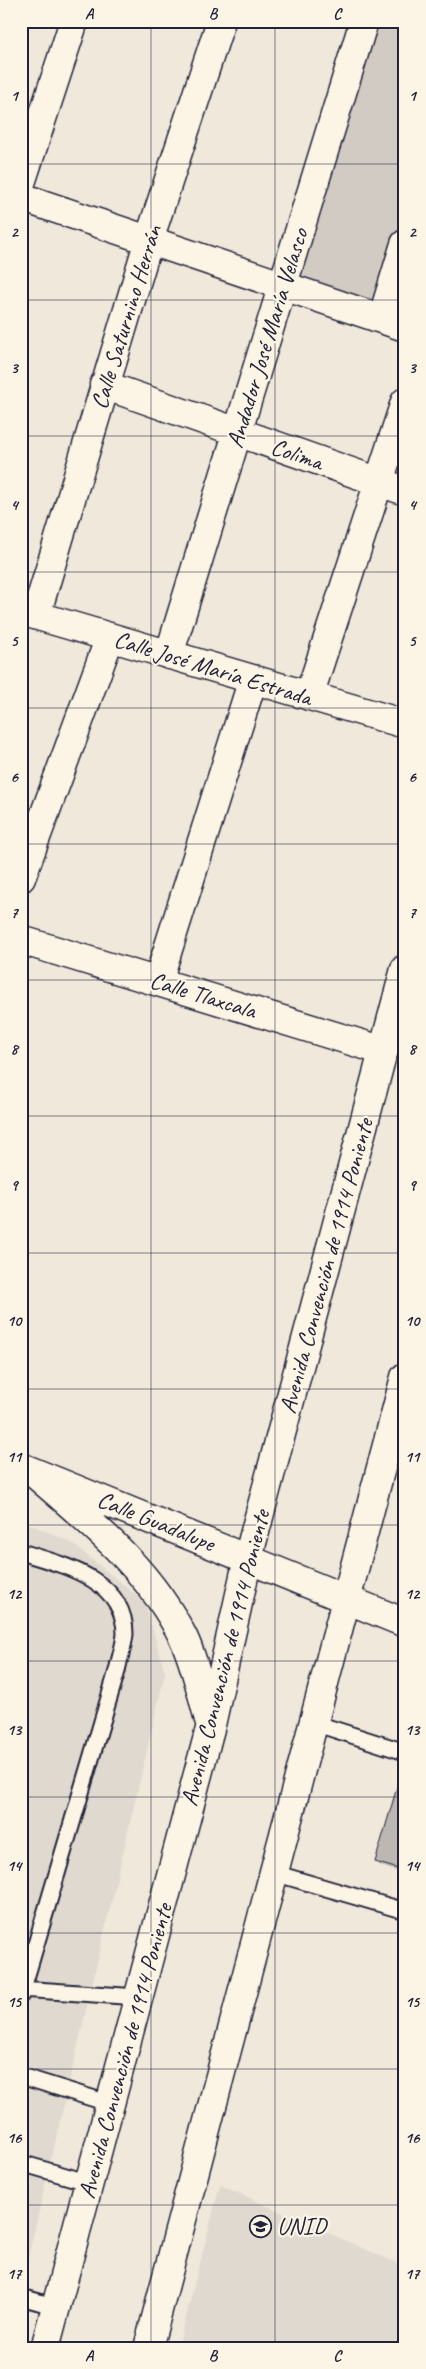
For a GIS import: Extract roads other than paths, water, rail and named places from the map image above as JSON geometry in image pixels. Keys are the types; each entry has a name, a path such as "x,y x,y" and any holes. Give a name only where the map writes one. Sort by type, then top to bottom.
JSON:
{"street":[{"path":"21,183 74,21"},
{"name":"Calle Saturnino Herrán","path":"29,613 221,21"},
{"name":"Andador José María Velasco","path":"169,655 364,21"},
{"path":"21,198 393,323 405,244"},
{"name":"Colima","path":"104,385 392,487"},
{"path":"309,696 392,487 405,402"},
{"name":"Calle José María Estrada","path":"29,613 405,724"},
{"path":"21,878 110,637"},
{"path":"158,981 253,679"},
{"name":"Calle Tlaxcala","path":"21,940 384,1051"},
{"name":"Avenida Convención de 1914 Poniente","path":"45,2348 211,1725 248,1558 405,969"},
{"path":"148,2348 405,1377"},
{"path":"28,1470 100,1531 141,1572 184,1640 211,1725"},
{"name":"Calle Guadalupe","path":"28,1470 405,1623"}],"lane":[{"path":"21,1552 63,1565 100,1583 121,1609 125,1634 117,1672 22,1991 138,1997"},
{"path":"314,1724 405,1752"},
{"path":"274,1873 405,1910"},
{"path":"21,2076 111,2104"},
{"path":"21,2163 90,2183"},
{"path":"21,2297 56,2307"}],"place":[{"name":"UNID","path":"261,2226"}]}
